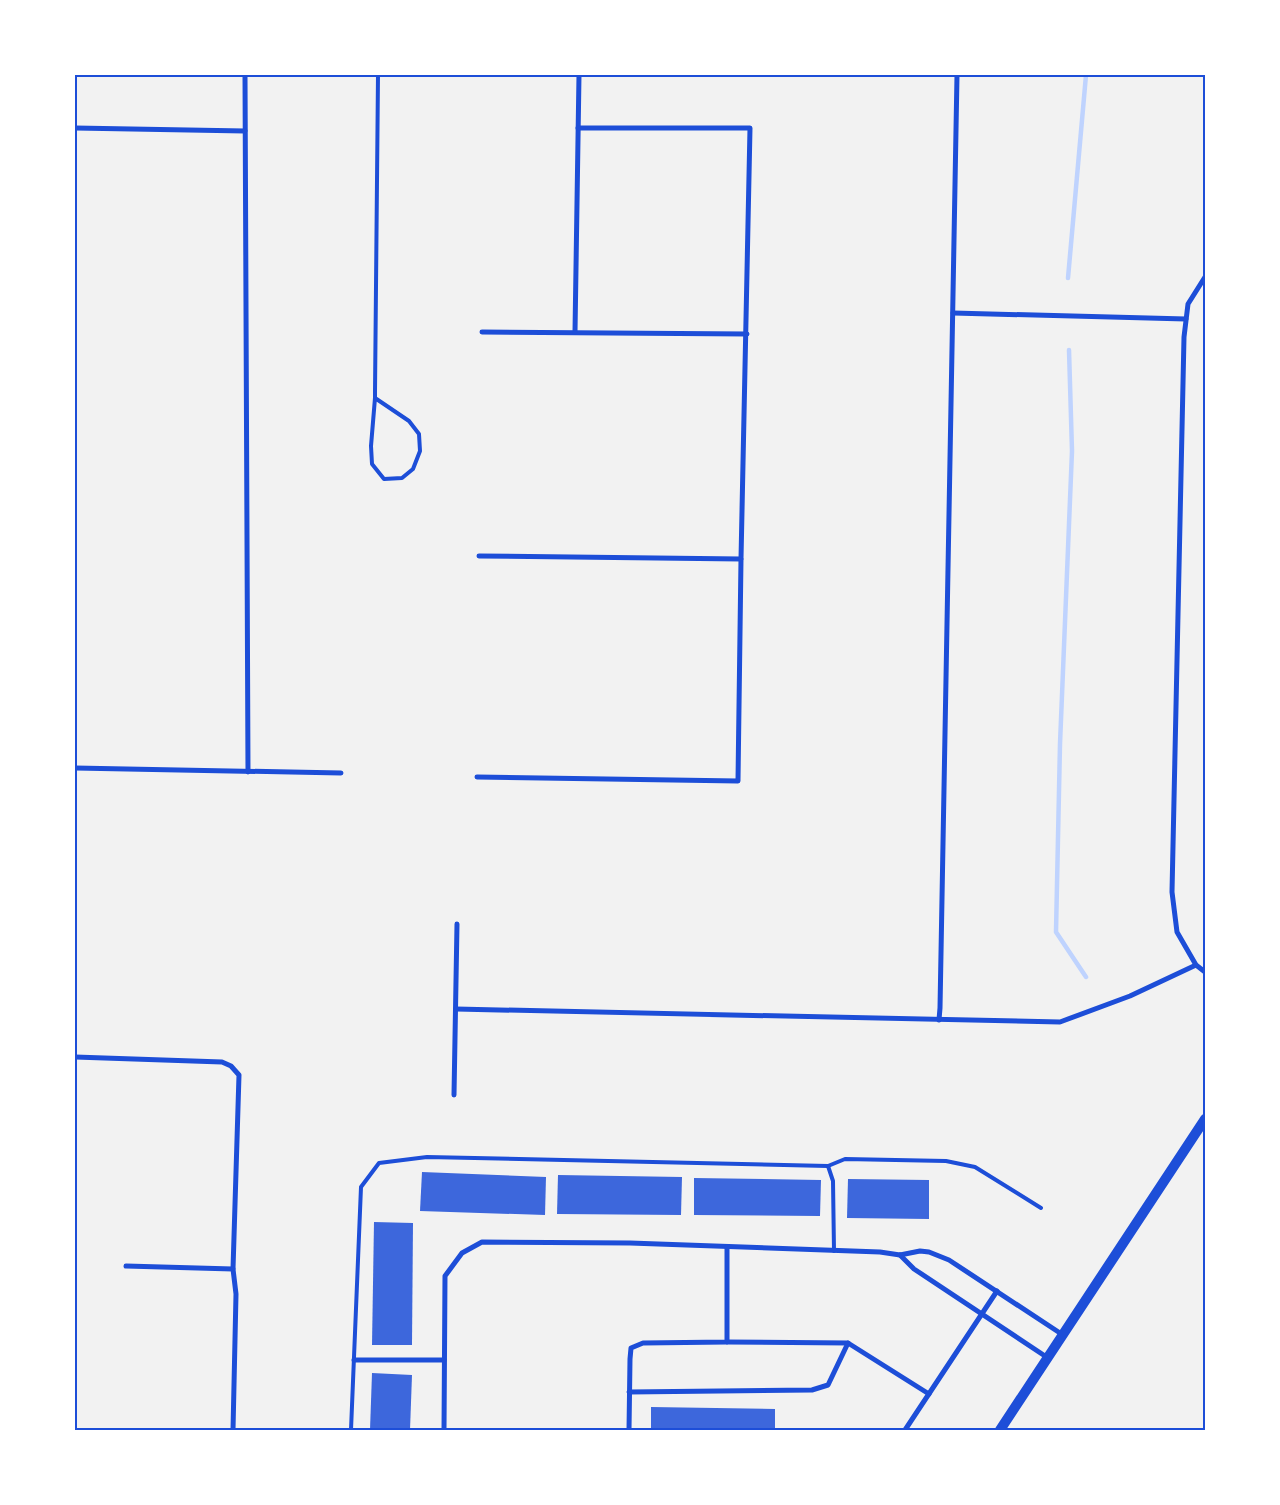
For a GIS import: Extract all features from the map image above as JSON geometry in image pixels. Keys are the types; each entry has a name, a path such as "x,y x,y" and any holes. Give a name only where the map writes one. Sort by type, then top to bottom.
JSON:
{"main road":[{"path":"1000,1430 1205,1119"}],"street":[{"path":"245,75 248,772"},
{"path":"575,332 579,75"},
{"path":"939,1020 957,75"},
{"path":"75,128 245,131"},
{"path":"477,777 738,780 750,128 578,128"},
{"path":"1205,277 1188,304 1183,357 1172,892 1176,932 1196,965 1205,972"},
{"path":"953,313 1186,319"},
{"path":"482,332 747,334"},
{"path":"479,556 741,559"},
{"path":"75,768 341,773"},
{"path":"454,1095 457,924"},
{"path":"456,1009 1060,1022 1130,996 1196,965"},
{"path":"75,1057 222,1062 231,1066 239,1075 233,1269 236,1294 233,1430"},
{"path":"444,1430 444,1276 462,1253 482,1242 630,1243 880,1252 900,1255 920,1251 938,1254 1064,1335"},
{"path":"727,1342 728,1247"},
{"path":"900,1255 914,1269 1048,1358"},
{"path":"126,1266 233,1269"},
{"path":"905,1430 997,1291"},
{"path":"629,1430 631,1348 643,1343 848,1343 929,1394"},
{"path":"629,1392 812,1390 828,1385 848,1343"},
{"path":"354,1360 444,1360"}],"lane":[{"path":"375,398 409,421 419,434 420,450 413,469 402,478 384,479 372,464 371,446 375,398 378,75"},
{"path":"351,1430 361,1187 379,1163 427,1156 828,1166 845,1159 946,1161 975,1167 1041,1208"},
{"path":"828,1166 833,1181 834,1251"}],"building":[{"path":"422,1172 546,1177 545,1215 420,1211"},
{"path":"558,1175 682,1177 681,1215 557,1214"},
{"path":"694,1178 821,1180 820,1216 694,1215"},
{"path":"848,1179 929,1180 929,1219 847,1218"},
{"path":"374,1222 413,1223 412,1345 372,1345"},
{"path":"372,1373 412,1375 410,1430 370,1430"},
{"path":"651,1407 775,1409 775,1430 651,1430"}],"waterway":[{"path":"1068,278 1086,75"},
{"path":"1069,350 1072,451 1060,744 1056,932 1086,977"}]}
